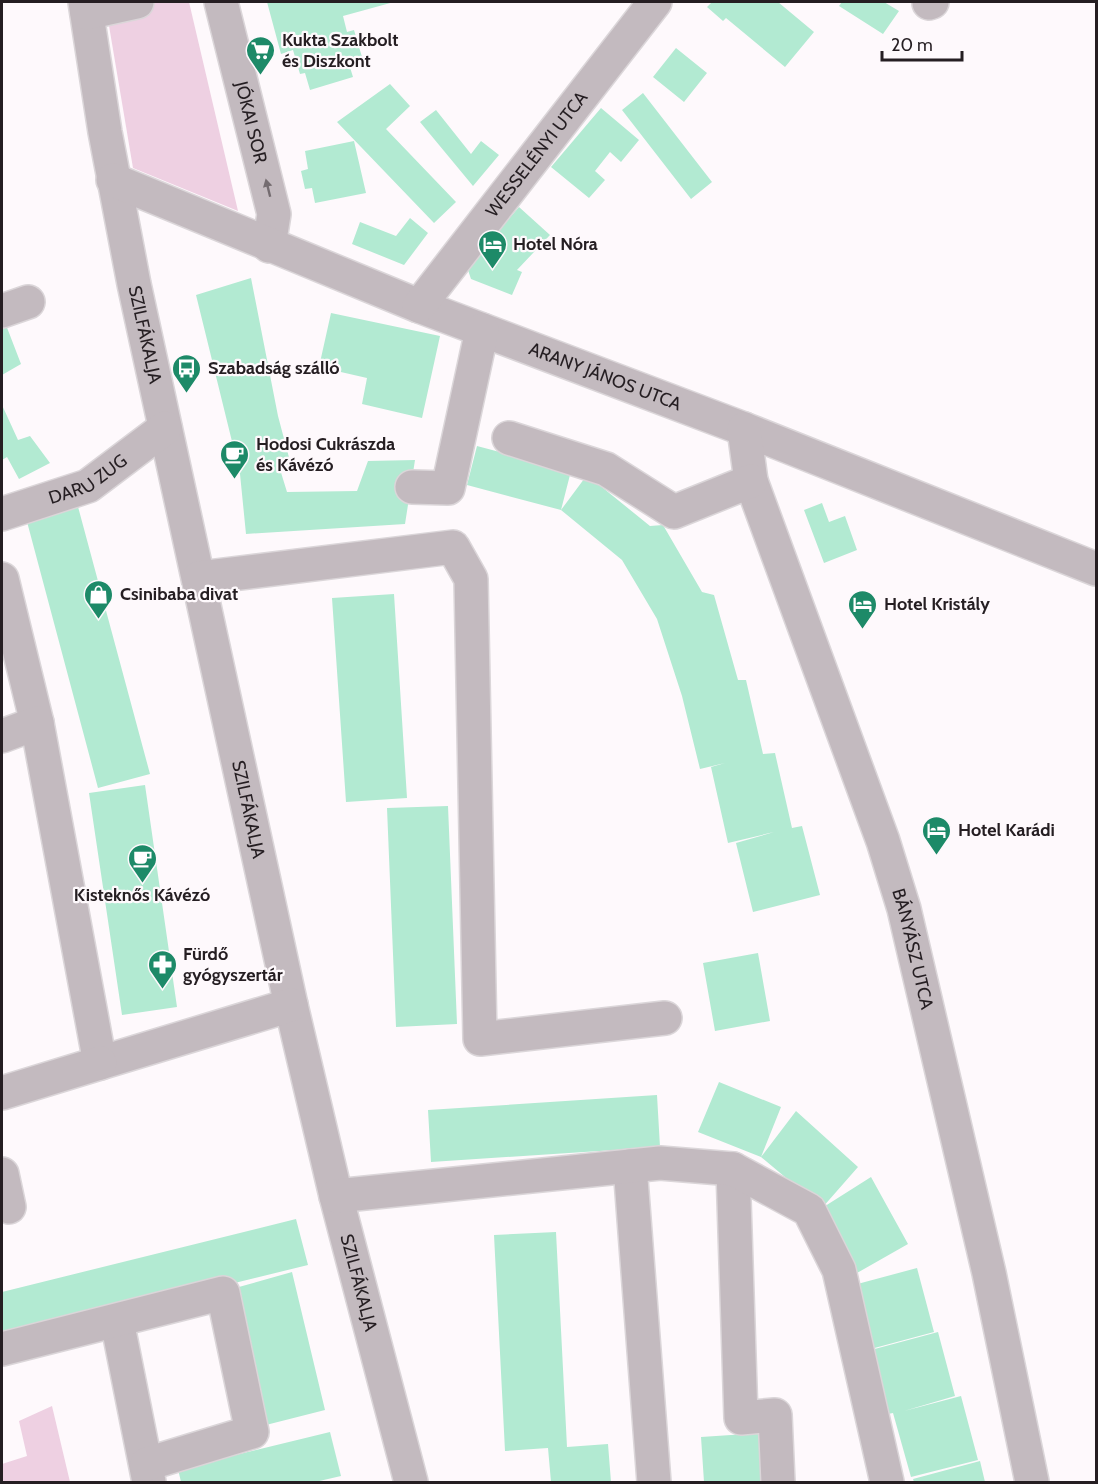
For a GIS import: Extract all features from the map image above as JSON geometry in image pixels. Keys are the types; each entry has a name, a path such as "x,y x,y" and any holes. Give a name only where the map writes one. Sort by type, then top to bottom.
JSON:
{"street":[{"path":"86,7 137,2"},
{"name":"JÓKAI SOR","path":"221,2 274,214 269,246"},
{"name":"WESSELÉNYI UTCA","path":"419,306 655,2"},
{"name":"SZILFÁKALJA","path":"86,7 113,180 291,1005 336,1196 411,1482"},
{"name":"ARANY JÁNOS UTCA","path":"113,180 419,306 744,429 1096,569"},
{"path":"412,487 448,488 482,330"},
{"name":"DARU ZUG","path":"2,514 87,486 165,428"},
{"name":"BÁNYÁSZ UTCA","path":"744,429 751,481 883,841 904,909 989,1273 1032,1482"},
{"path":"509,438 606,469 674,512 751,481"},
{"path":"199,578 453,547 471,579 480,1039 665,1018"},
{"path":"2,579 37,723 100,1063"},
{"path":"2,736 37,723"},
{"path":"2,1093 291,1005"},
{"path":"336,1196 660,1163 733,1169 809,1210 839,1270 887,1482"},
{"path":"630,1166 654,1482"},
{"path":"733,1169 741,1418 775,1415 778,1482"},
{"path":"2,1174 9,1207"},
{"path":"2,1349 223,1293 252,1432 148,1473 117,1321"}],"shaded area":[{"path":"105,2 189,2 238,211 133,168"},
{"path":"52,1406 70,1482 2,1482 2,1464 27,1456 19,1421"}],"building":[{"path":"267,2 394,2 343,16 347,32 354,30 362,57 348,61 353,77 310,90 305,73 300,74 293,50 281,54"},
{"path":"712,2 778,2 814,32 785,67 726,18 723,21 707,7"},
{"path":"842,2 884,2 899,11 883,34 839,6"},
{"path":"676,48 707,73 684,102 653,77"},
{"path":"390,84 410,106 386,129 456,202 434,223 337,122"},
{"path":"643,93 712,182 691,199 622,110"},
{"path":"601,108 639,140 621,162 610,152 595,171 605,180 589,198 551,167"},
{"path":"436,110 471,154 481,141 499,155 473,186 420,122"},
{"path":"354,141 366,193 315,203 312,188 305,189 301,171 308,169 305,151"},
{"path":"519,207 550,235 517,270 522,272 512,295 471,279 467,267"},
{"path":"410,218 428,233 404,265 352,244 360,222 396,236"},
{"path":"251,278 278,416 291,465 279,466 287,492 357,491 368,461 415,460 405,524 246,534 240,474 196,295"},
{"path":"331,313 440,336 422,418 362,404 367,378 319,367"},
{"path":"6,325 21,364 2,375 2,327"},
{"path":"2,405 18,440 30,436 50,463 19,479 7,457 2,460"},
{"path":"477,446 571,471 561,510 467,485"},
{"path":"587,475 650,526 663,525 702,592 714,595 738,680 746,680 763,754 775,753 792,828 802,826 820,895 753,912 736,843 774,832 728,843 711,767 725,763 700,769 682,696 657,619 622,560 561,510"},
{"path":"77,503 150,774 98,788 26,518"},
{"path":"822,503 829,522 845,516 857,550 824,563 804,510"},
{"path":"394,594 407,798 346,802 332,598"},
{"path":"145,785 177,1007 122,1015 89,793"},
{"path":"448,806 457,1024 396,1027 387,808"},
{"path":"758,953 770,1021 715,1031 703,963"},
{"path":"719,1082 781,1107 761,1157 698,1132"},
{"path":"657,1095 660,1147 431,1162 428,1110"},
{"path":"796,1111 858,1167 822,1208 761,1157"},
{"path":"871,1177 908,1244 857,1273 822,1208"},
{"path":"296,1219 308,1265 2,1340 2,1292"},
{"path":"556,1232 567,1447 608,1444 611,1482 551,1482 548,1448 505,1451 494,1235"},
{"path":"917,1268 934,1332 867,1350 850,1286"},
{"path":"292,1272 325,1410 262,1426 228,1290"},
{"path":"938,1332 955,1396 904,1411 961,1396 978,1460 911,1477 893,1413 888,1414 871,1350"},
{"path":"330,1432 341,1476 315,1482 181,1482 178,1469"},
{"path":"761,1433 764,1482 704,1482 701,1437"},
{"path":"980,1461 985,1482 914,1482 913,1479"}],"place":[{"name":"Kukta Szakbolt és Diszkont","path":"261,76"},
{"name":"Hotel Nóra","path":"492,270"},
{"name":"Szabadság szálló","path":"187,394"},
{"name":"Hodosi Cukrászda és Kávézó","path":"235,480"},
{"name":"Csinibaba divat","path":"99,620"},
{"name":"Hotel Kristály","path":"863,630"},
{"name":"Hotel Karádi","path":"937,856"},
{"name":"Kisteknős Kávézó","path":"142,884"},
{"name":"Fürdő gyógyszertár","path":"162,990"}]}
